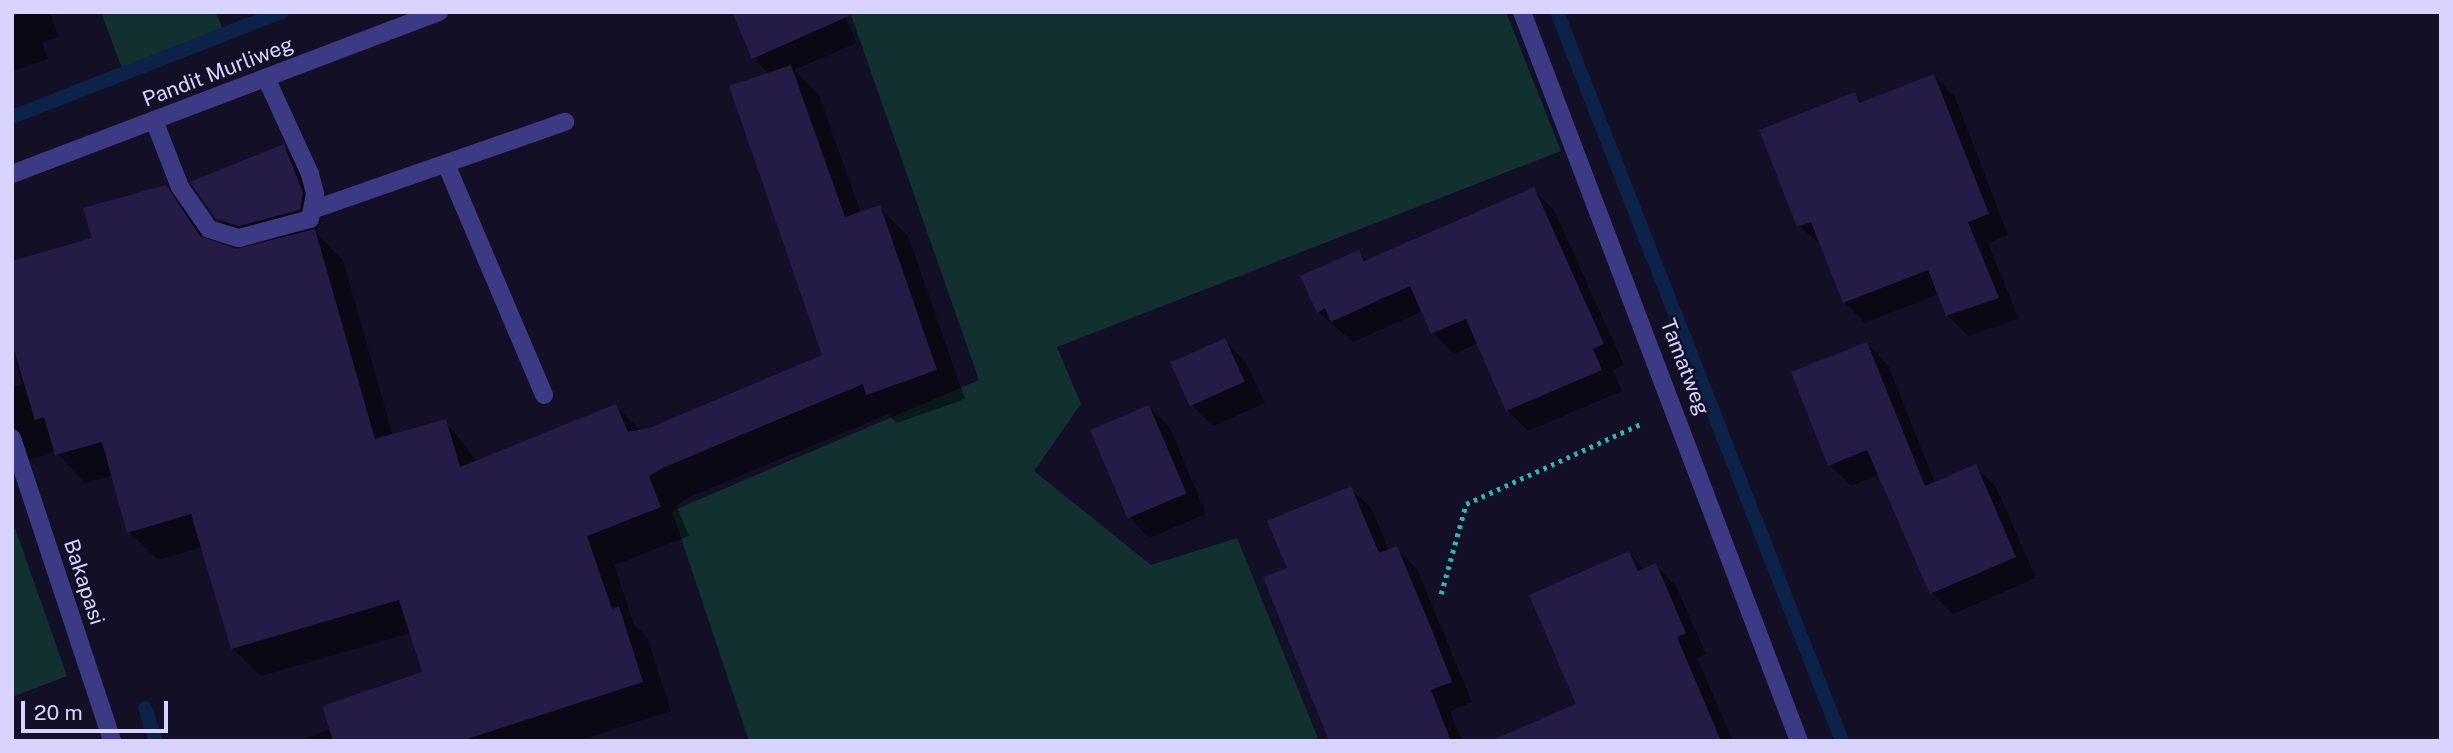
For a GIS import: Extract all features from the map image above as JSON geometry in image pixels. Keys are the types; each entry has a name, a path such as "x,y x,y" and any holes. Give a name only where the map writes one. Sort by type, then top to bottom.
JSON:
{"street":[{"name":"Pandit Murliweg","path":"12,174 439,12"},
{"name":"Tamatweg","path":"1522,12 1676,408 1799,741"},
{"path":"154,121 180,187 209,229 239,239 310,219 315,209 310,174 266,78"},
{"path":"315,209 565,122"},
{"path":"446,164 544,395"},
{"name":"Bakapasi","path":"12,438 112,741"}],"path":[{"path":"1441,594 1466,504 1676,408"}],"green space":[{"path":"101,12 216,12 225,35 124,74"},
{"path":"850,12 1506,12 1561,151 1057,347 1081,404 1034,471 1151,565 1237,538 1319,741 749,741 672,511 979,380"},
{"path":"15,528 67,676 12,697 12,530"}],"building":[{"path":"732,12 858,12 752,59"},
{"path":"791,65 845,217 880,205 937,370 866,395 863,384 665,467 649,476 661,507 587,536 612,609 619,606 643,682 461,741 333,741 322,706 422,672 399,600 231,649 191,514 127,533 102,442 55,455 44,417 35,420 12,344 12,261 92,238 83,208 166,185 200,236 236,249 315,229 375,439 446,419 460,467 616,404 628,432 649,428 822,355 729,86"},
{"path":"1934,74 1989,214 1968,222 1999,298 1946,316 1928,270 1843,303 1811,222 1797,227 1759,130 1855,92 1859,103"},
{"path":"284,144 303,193 300,210 239,226 216,219 190,182"},
{"path":"1534,187 1604,344 1593,349 1602,370 1506,411 1466,319 1431,334 1410,286 1331,322 1325,308 1317,313 1300,276 1359,250 1364,261"},
{"path":"1225,338 1245,382 1190,406 1170,362"},
{"path":"1867,342 1925,486 1976,464 2016,557 1930,594 1867,450 1828,466 1791,372"},
{"path":"1149,405 1187,493 1128,518 1090,430"},
{"path":"1351,486 1379,553 1397,546 1430,625 1452,682 1431,690 1451,741 1329,741 1263,577 1287,568 1267,521"},
{"path":"1629,551 1638,571 1656,563 1686,633 1677,637 1721,741 1490,741 1576,704 1529,595"}],"waterway":[{"path":"12,117 282,12"},
{"path":"1557,12 1842,741"},
{"path":"145,708 156,741"}]}
